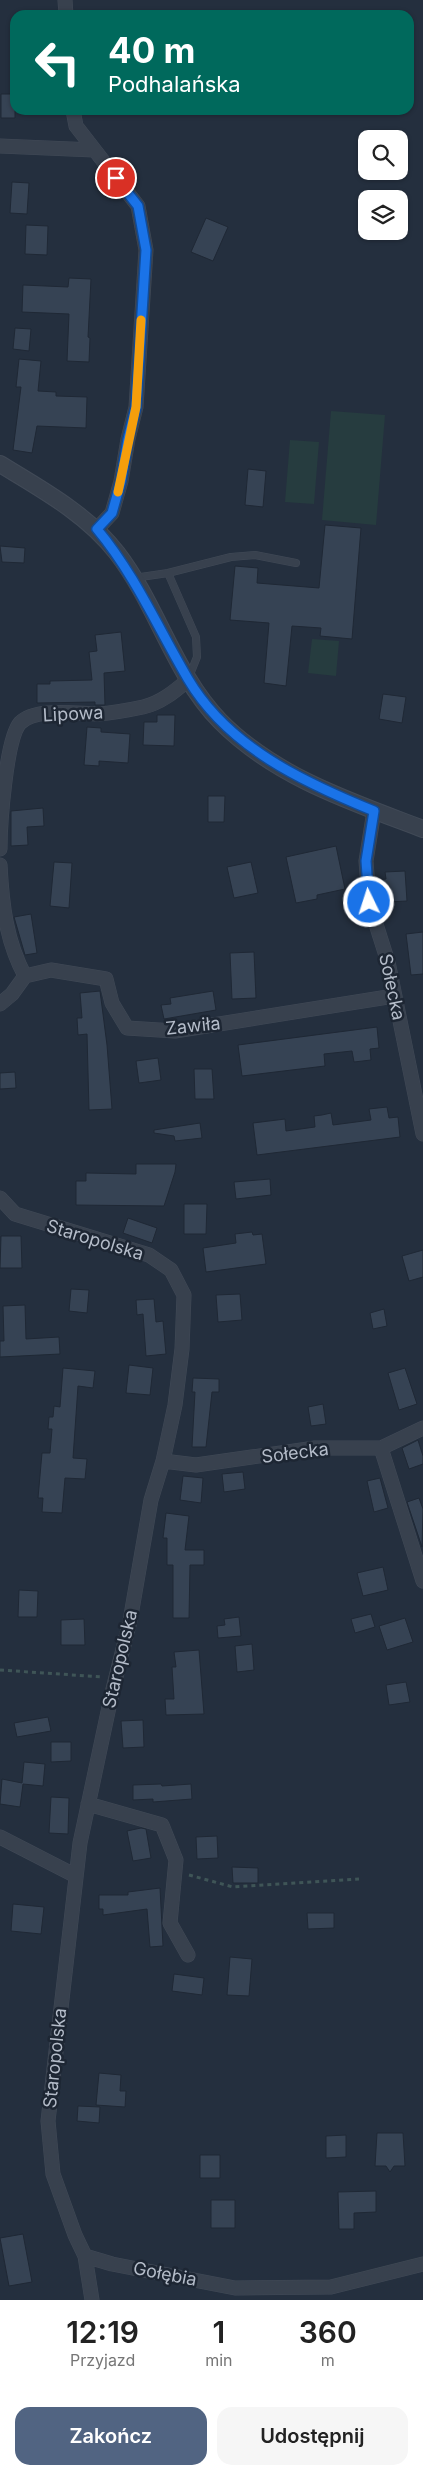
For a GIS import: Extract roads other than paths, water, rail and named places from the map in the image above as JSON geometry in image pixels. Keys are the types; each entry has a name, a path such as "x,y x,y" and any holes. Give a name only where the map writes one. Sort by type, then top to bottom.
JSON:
{"street":[{"path":"74,115 76,126 138,206 146,250 136,407 121,481 112,513 97,529"},
{"path":"0,146 94,150"},
{"path":"0,464 70,508 97,529 117,553 133,578 188,680 218,719 258,752 313,786 423,829"},
{"name":"Lipowa","path":"0,849 3,802 13,734 22,721 35,715 99,714 145,706 169,696 188,680"},
{"name":"Sołecka","path":"374,811 366,861 369,902 388,962 423,1134"},
{"path":"0,865 3,915 19,965 25,976 12,994 0,1004"},
{"name":"Zawiła","path":"25,976 51,970 106,979 112,1003 127,1028 175,1031 394,996"},
{"name":"Staropolska","path":"0,1198 15,1214 149,1255 171,1270 184,1295 182,1349 175,1405 163,1461 151,1500 130,1621 80,1843 48,2121 53,2174 75,2235 85,2256 92,2300"},
{"name":"Sołecka","path":"163,1461 196,1465 315,1448 381,1448 423,1428"},
{"path":"381,1448 423,1582"},
{"path":"88,1804 162,1825 176,1860 170,1923 188,1954"},
{"path":"0,1837 76,1876"},
{"name":"Gołębia","path":"85,2256 112,2264 236,2288 331,2287 423,2264"}],"lane":[{"path":"133,578 168,573 231,557 255,555 296,562"},
{"path":"168,573 196,637 197,656 188,680"}]}
